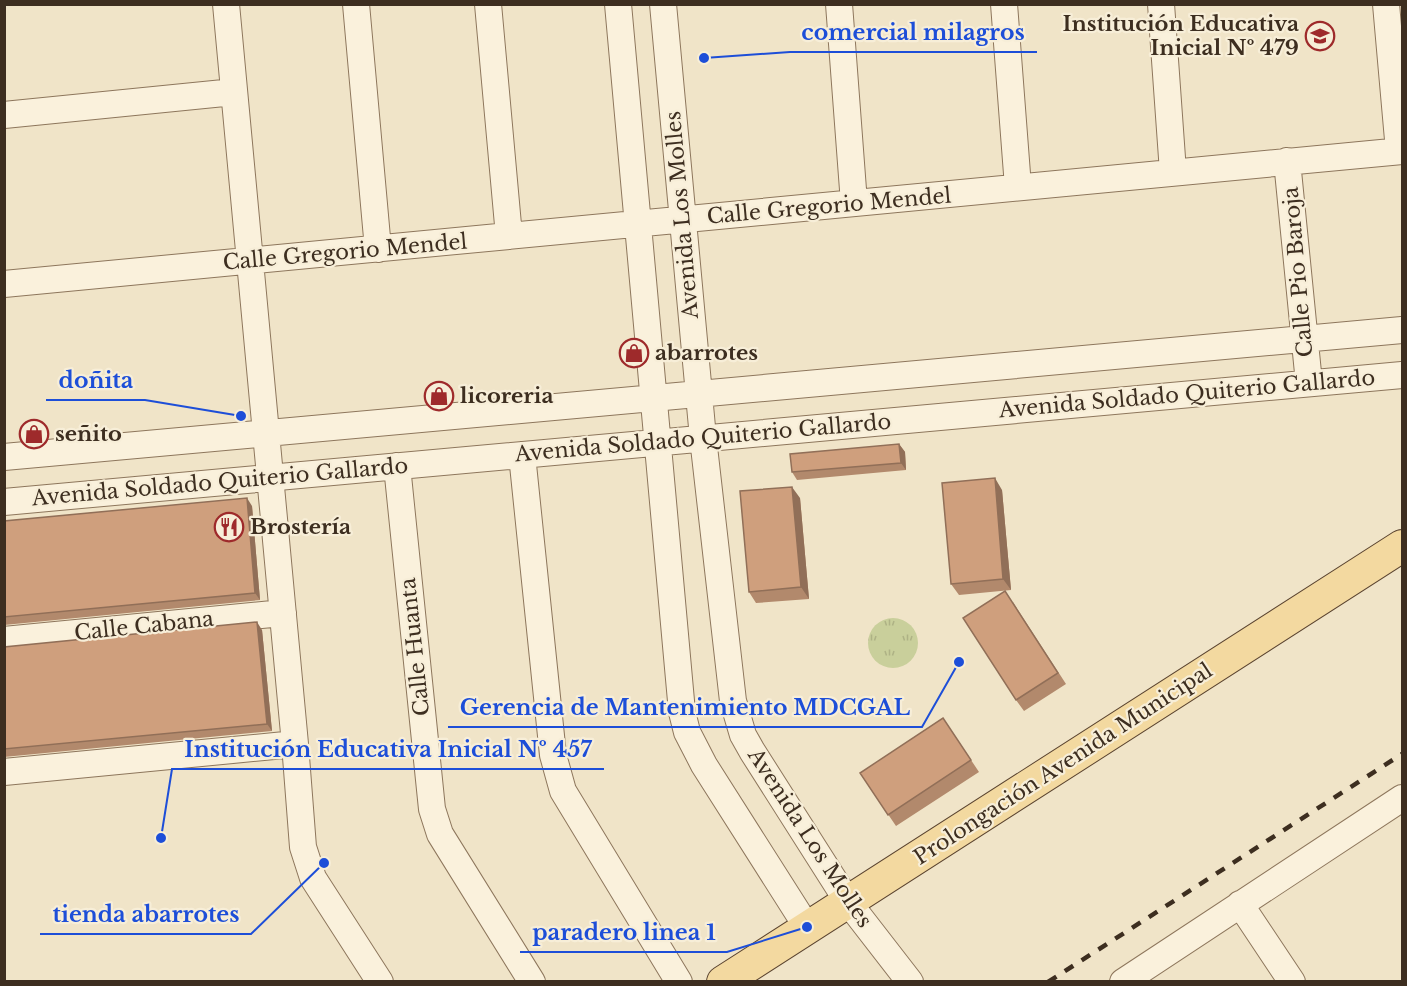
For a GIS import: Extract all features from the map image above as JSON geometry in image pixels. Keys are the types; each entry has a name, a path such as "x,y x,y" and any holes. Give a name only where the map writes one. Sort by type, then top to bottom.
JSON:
{"main road":[{"name":"Prolongación Avenida Municipal","path":"723,981 1402,546"}],"street":[{"path":"226,4 303,848 313,878 380,981"},
{"path":"356,4 378,249"},
{"path":"488,4 509,236"},
{"name":"Avenida Los Molles","path":"618,4 682,712 687,732 704,765 807,927"},
{"name":"Avenida Los Molles","path":"663,4 698,394 736,717 752,751 848,902 910,981"},
{"path":"839,4 854,203"},
{"path":"1004,4 1018,188"},
{"path":"1161,4 1173,172"},
{"path":"1386,4 1401,151"},
{"path":"4,115 234,92"},
{"name":"Calle Gregorio Mendel","path":"4,284 1401,151"},
{"name":"Calle Pio Baroja","path":"1287,161 1309,383"},
{"name":"Avenida Soldado Quiterio Gallardo","path":"4,457 1402,330"},
{"name":"Avenida Soldado Quiterio Gallardo","path":"4,502 1402,375"},
{"path":"522,455 553,755 563,791 679,981"},
{"name":"Calle Huanta","path":"397,466 432,809 440,834 532,981"},
{"name":"Calle Cabana","path":"4,640 283,613"},
{"path":"4,772 295,744"},
{"path":"1123,981 1402,798"},
{"path":"1240,904 1292,981"}],"green space":[{"path":"888,618 898,618 911,625 918,638 918,648 911,661 898,668 888,668 879,664 872,657 868,648 868,638 872,629 879,622"}],"building":[{"path":"899,444 901,463 792,472 790,454"},
{"path":"995,478 1003,579 951,584 942,483"},
{"path":"792,487 801,587 749,592 740,491"},
{"path":"247,498 255,593 4,617 4,521"},
{"path":"1005,591 1058,673 1016,700 963,618"},
{"path":"257,622 267,724 4,749 4,647"},
{"path":"943,718 971,760 888,815 860,773"}],"railway":[{"path":"1048,982 1402,754"}],"place":[{"name":"Institución Educativa Inicial Nº 479","path":"1320,36"},
{"name":"comercial milagros","path":"704,58"},
{"name":"abarrotes","path":"634,353"},
{"name":"licoreria","path":"439,396"},
{"name":"doñita","path":"241,416"},
{"name":"señito","path":"34,434"},
{"name":"Brostería","path":"229,527"},
{"name":"Gerencia de Mantenimiento MDCGAL","path":"959,662"},
{"name":"Institución Educativa Inicial Nº 457","path":"161,838"},
{"name":"tienda abarrotes","path":"324,863"},
{"name":"paradero linea 1","path":"807,927"}]}
